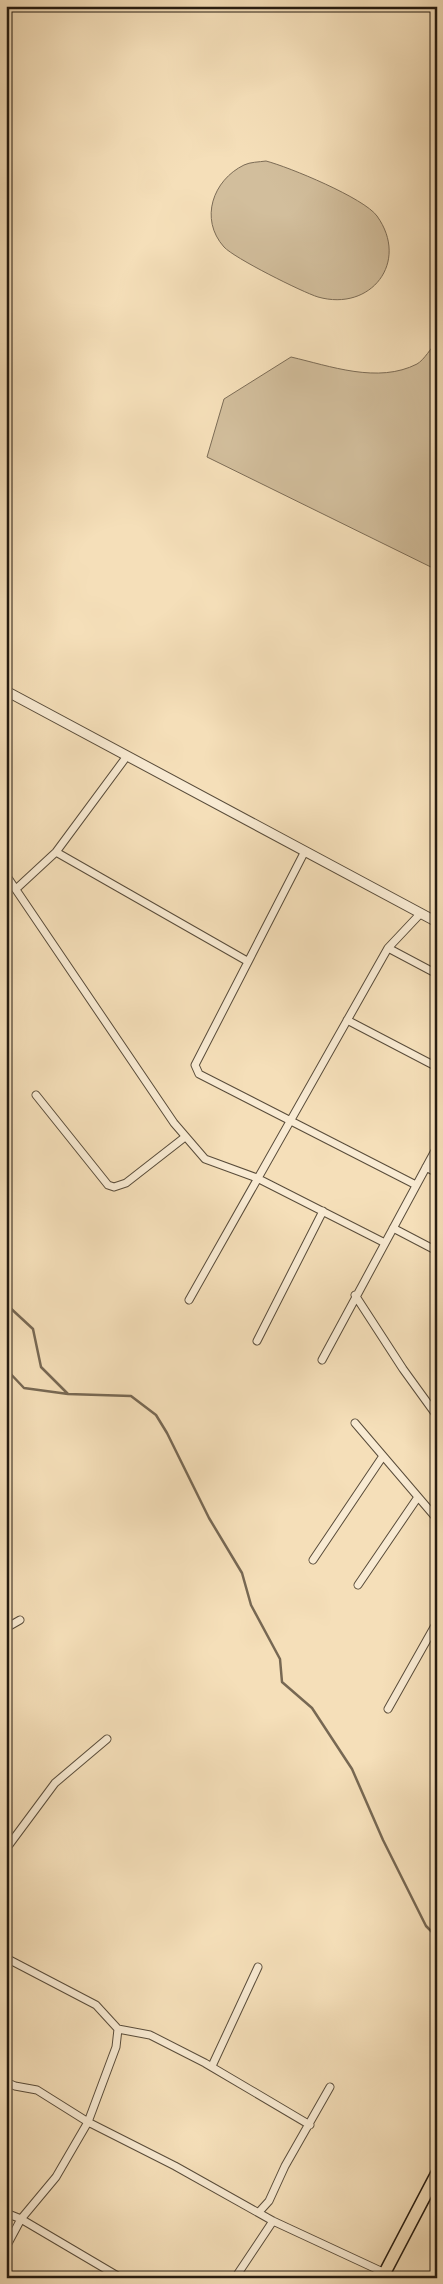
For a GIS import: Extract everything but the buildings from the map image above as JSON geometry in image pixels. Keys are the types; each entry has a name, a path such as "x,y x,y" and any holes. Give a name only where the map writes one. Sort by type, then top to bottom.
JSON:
{"main road":[{"path":"383,2276 437,2173"}],"street":[{"path":"6,691 437,922"},
{"path":"16,889 56,852 127,756"},
{"path":"305,851 195,1065 199,1074 416,1185"},
{"path":"56,852 247,961"},
{"path":"6,875 168,1115 204,1159 257,1178 385,1243"},
{"path":"189,1300 388,948 421,913"},
{"path":"388,948 437,974"},
{"path":"347,1020 437,1066"},
{"path":"36,1095 108,1185 114,1187 126,1183 186,1136"},
{"path":"322,1360 355,1295 437,1147"},
{"path":"426,1167 437,1173"},
{"path":"257,1340 323,1212"},
{"path":"393,1228 437,1251"},
{"path":"355,1295 403,1369 437,1416"},
{"path":"355,1423 437,1519"},
{"path":"313,1560 383,1456"},
{"path":"358,1585 418,1497"},
{"path":"6,1628 20,1620"},
{"path":"388,1709 437,1622"},
{"path":"6,1849 55,1783 107,1739"},
{"path":"6,1958 96,2005 118,2029 150,2036 212,2066 310,2125"},
{"path":"212,2066 258,1967"},
{"path":"6,2247 21,2219 56,2176 88,2122 116,2047 118,2029"},
{"path":"6,2082 15,2086 37,2090 88,2122 175,2166 272,2221 383,2276"},
{"path":"259,2212 269,2201 285,2166 330,2087"},
{"path":"6,2214 21,2219 122,2278"},
{"path":"235,2278 272,2221"}],"shaded area":[{"path":"266,161 308,176 342,192 377,216 386,233 389,250 387,266 380,279 369,290 354,297 337,300 318,297 269,274 241,259 224,247 216,236 212,224 211,213 217,190 224,180 244,165"},
{"path":"437,341 437,570 207,457 224,399 291,357 354,371 386,373 402,370 417,364"}],"waterway":[{"path":"6,1304 33,1329 41,1367 68,1394 131,1396 156,1415 167,1433 209,1518 242,1573 251,1605 280,1659 282,1682 312,1708 352,1769 383,1840 426,1926 437,1937"},
{"path":"6,1369 24,1388 68,1394"}]}
